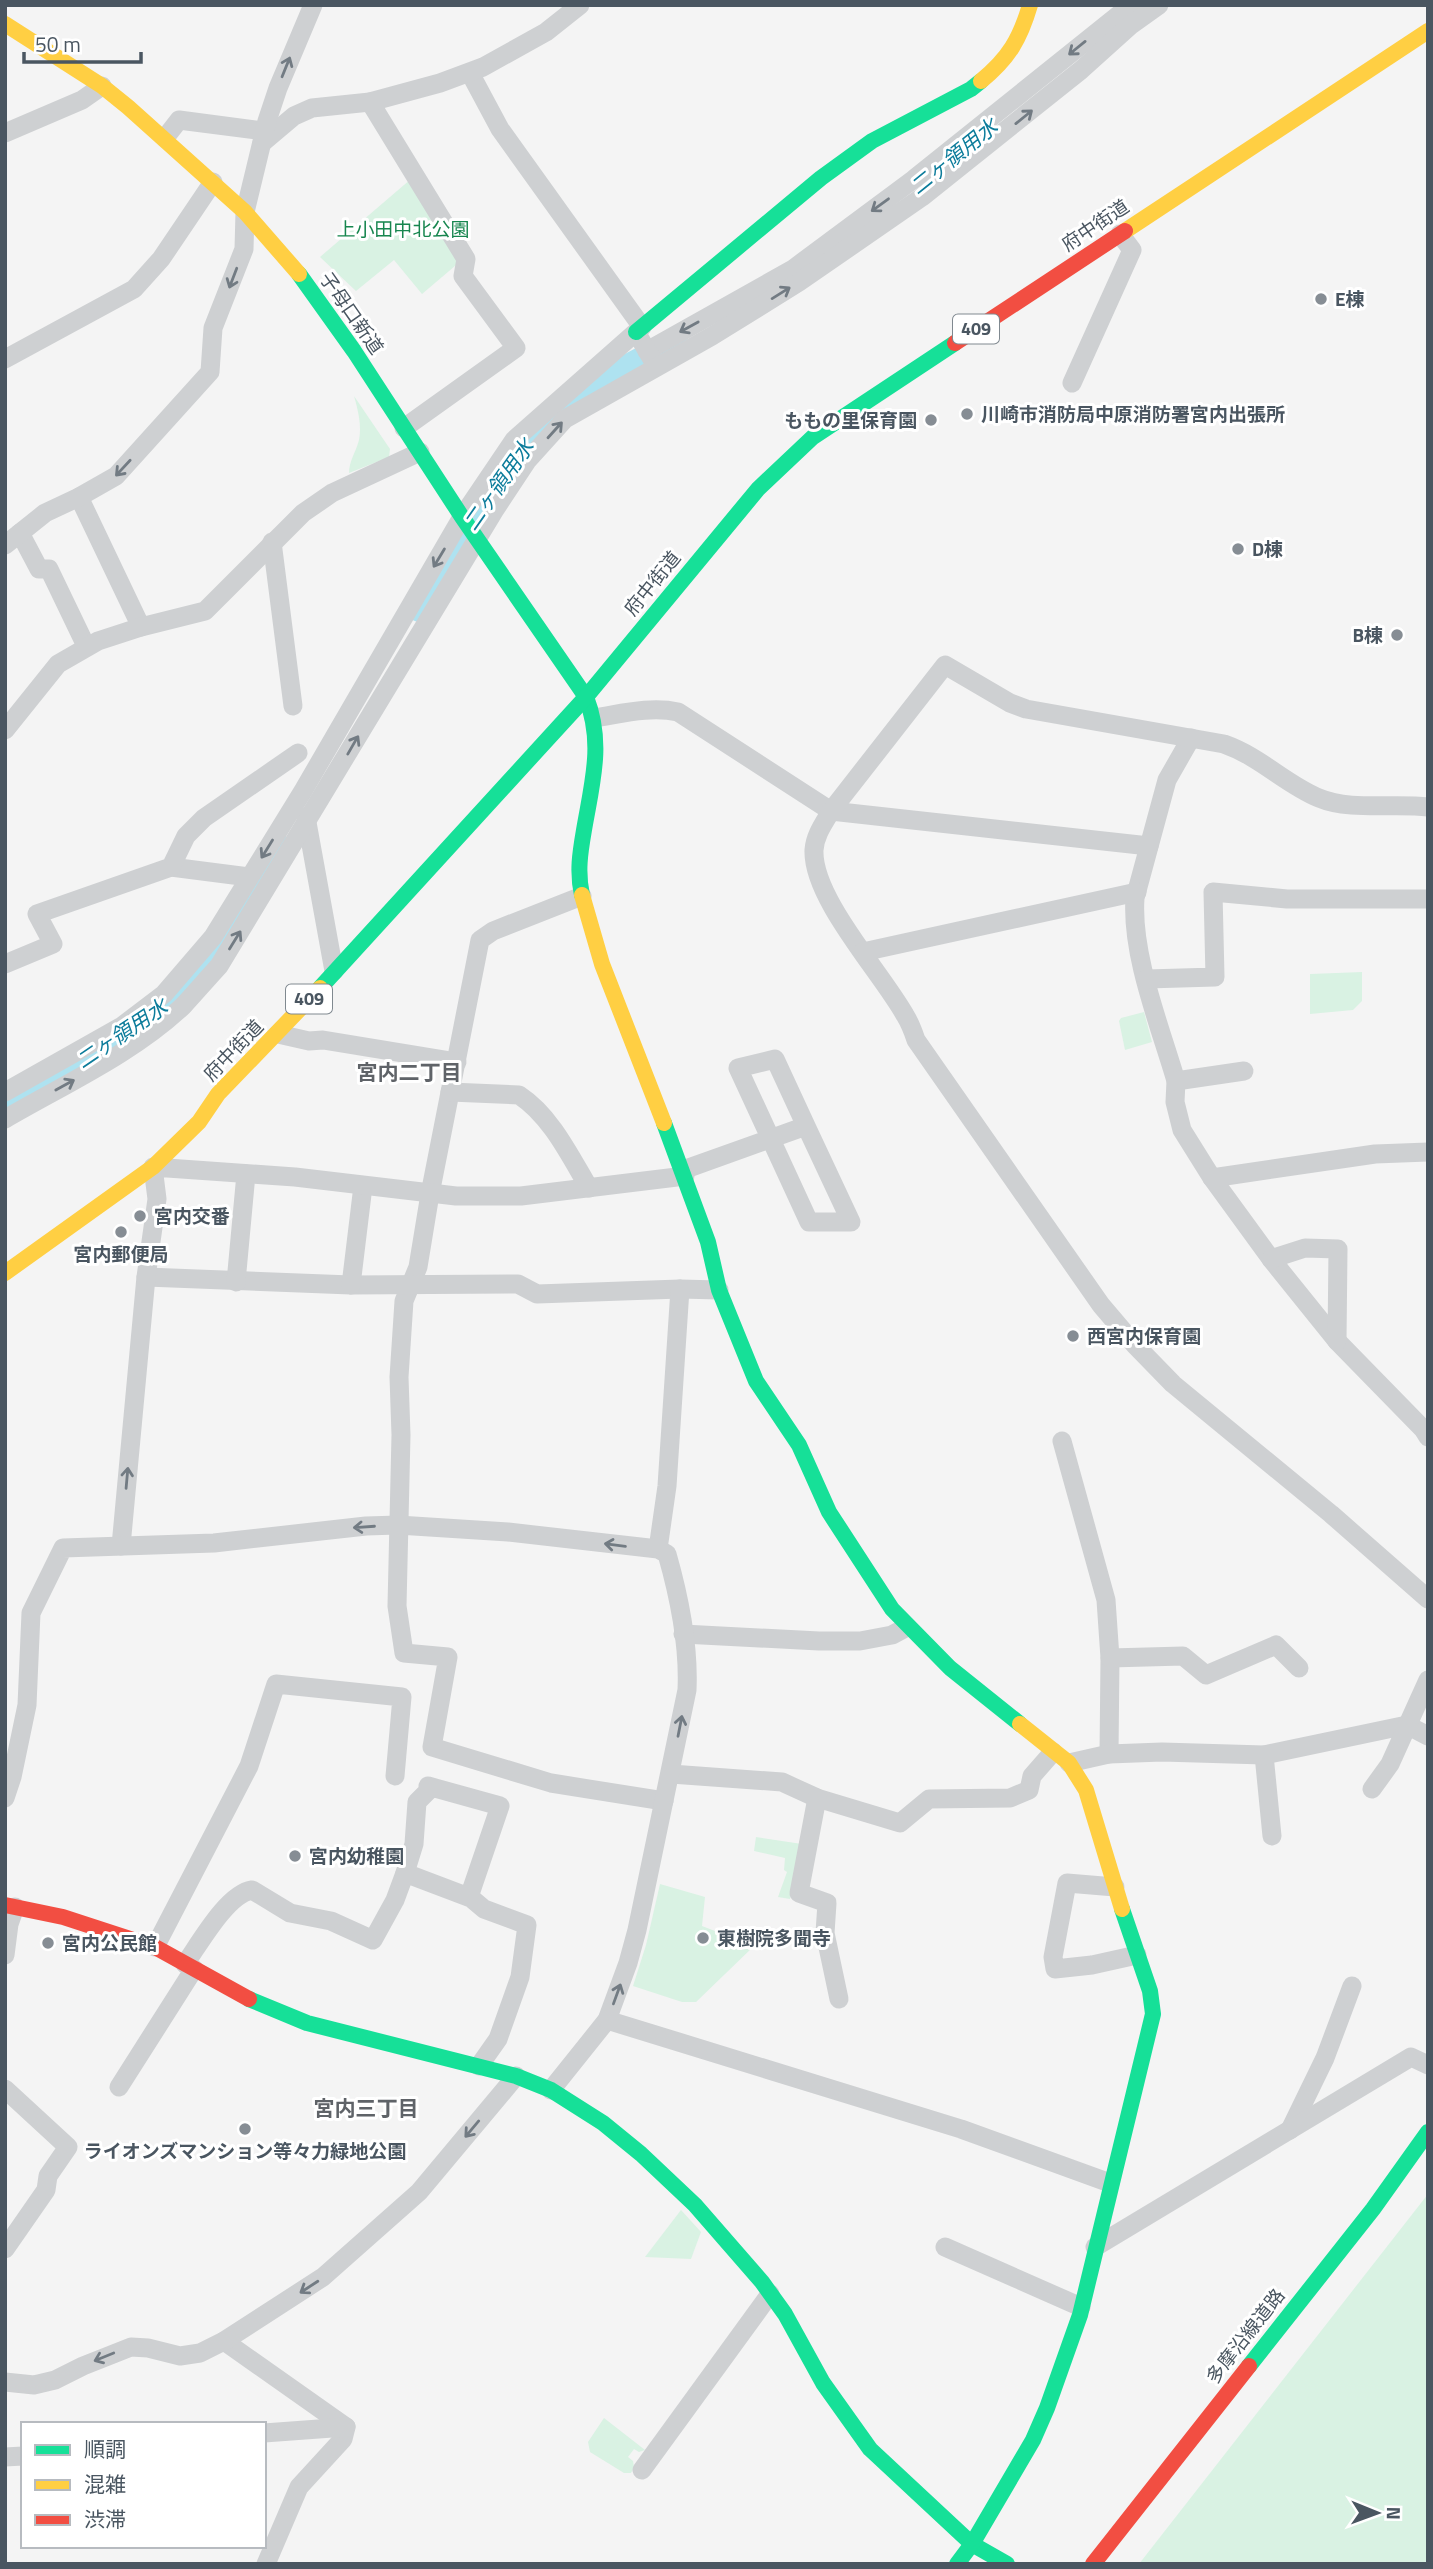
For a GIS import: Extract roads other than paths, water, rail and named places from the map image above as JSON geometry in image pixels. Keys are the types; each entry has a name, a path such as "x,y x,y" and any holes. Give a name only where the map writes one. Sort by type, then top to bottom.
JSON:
{"main road":[{"path":"639,329 821,178 872,141 971,89 993,71 1009,54 1022,32 1030,5"},
{"name":"子母口新道","path":"5,24 102,86 165,138 245,212 297,272 354,351 469,528 586,697 594,719 596,761 579,860 578,878 582,896 602,964 684,1173 708,1242 719,1290 756,1381 799,1445 829,1512 873,1583 907,1627 950,1668 1061,1758"},
{"name":"府中街道","path":"5,1273 153,1167 199,1122 218,1094 278,1034 586,697 758,489 813,438 1428,31"},
{"path":"957,2564 972,2544 1037,2431 1065,2360 1081,2307 1153,2014 1150,1991 1086,1790 1061,1758"},
{"path":"10,1906 63,1917 155,1947 259,2004 307,2023 516,2076 551,2090 603,2123 641,2154 695,2205 729,2242 785,2314 823,2383 870,2449 972,2544 1007,2564"},
{"name":"多摩沿線道路","path":"1093,2564 1373,2209 1428,2132"}],"street":[{"path":"86,646 49,569 39,569 13,539 45,513 116,476 210,372 213,328 244,249 245,212 263,137 278,88 313,5"},
{"path":"165,138 179,120 263,137 294,116 312,108 370,102 470,73 546,32 580,5"},
{"path":"10,1103 89,1072 142,1038 181,1007 187,984 249,877 469,528 565,419 652,359 793,269 914,179 1131,5"},
{"path":"652,359 712,336 799,282 922,197 1159,5"},
{"path":"470,73 500,129 639,329 652,359"},
{"path":"5,133 82,100 102,86"},
{"path":"370,102 466,259 463,276 516,348 404,428"},
{"path":"5,359 134,289 161,259 214,182"},
{"path":"1072,383 1132,250 1120,233"},
{"path":"187,984 219,966 307,820 469,528 514,440 639,329"},
{"path":"5,730 58,663 86,646 141,627 205,611 303,513 332,493 420,452"},
{"path":"79,497 141,627"},
{"path":"272,542 293,706"},
{"path":"1428,807 1340,803 1321,799 1244,751 1224,744 1026,709 1010,703 946,665 831,811 818,834 814,851 817,872 826,896 906,1015 916,1040 1101,1305 1172,1384 1331,1514 1428,1599"},
{"path":"594,719 650,710 678,712 831,811 1149,846"},
{"path":"1191,738 1167,780 1137,892 1134,915 1139,952 1176,1081 1175,1102 1182,1130 1212,1178 1271,1259 1338,1341 1428,1437"},
{"path":"171,867 186,836 204,818 298,753"},
{"path":"303,791 334,971"},
{"path":"5,964 53,944 37,914 171,867 249,877"},
{"path":"863,952 1137,892"},
{"path":"1147,979 1215,977 1213,892 1287,899 1428,899"},
{"path":"582,896 493,931 481,940 418,1267 404,1301 399,1377 401,1435 397,1606 404,1653 448,1657 432,1747 551,1783 664,1801"},
{"path":"278,1034 309,1041 323,1040 457,1062"},
{"path":"775,1059 851,1222 809,1222 771,1139 738,1068 775,1059"},
{"path":"1176,1081 1244,1071"},
{"path":"450,1092 519,1095 527,1100 554,1130 589,1188"},
{"path":"121,1546 146,1277 157,1199 153,1167 295,1177 430,1194 521,1196 684,1173 806,1126"},
{"path":"1212,1178 1375,1154 1428,1152"},
{"path":"236,1282 246,1174"},
{"path":"351,1285 363,1186"},
{"path":"1271,1259 1305,1248 1338,1249 1338,1341"},
{"path":"146,1277 351,1285 518,1284 537,1294 719,1290"},
{"path":"657,1549 662,1532 667,1486 680,1289"},
{"path":"1062,1441 1104,1590 1110,1658 1109,1754"},
{"path":"5,1798 27,1705 30,1613 63,1548 214,1544 366,1526 398,1525 515,1533 657,1549 667,1554 683,1634 688,1674 687,1690 638,1930 607,2020 551,2090"},
{"path":"683,1634 860,1641 892,1635 907,1627"},
{"path":"1110,1658 1183,1656 1206,1675 1276,1645 1299,1668"},
{"path":"1372,1789 1390,1764 1428,1680"},
{"path":"155,1947 249,1766 276,1684 402,1697 395,1776"},
{"path":"671,1774 782,1782 817,1798 900,1823 929,1799 1010,1798 1029,1790 1032,1776 1061,1758 1162,1752 1264,1755 1407,1725 1428,1735"},
{"path":"1264,1755 1272,1836"},
{"path":"119,2087 219,1917 242,1892 252,1890 290,1913 331,1921 373,1940 395,1900 405,1873 414,1844 417,1802 428,1791 428,1786 500,1807 469,1897"},
{"path":"817,1798 799,1893 827,1903 825,1933 839,2000"},
{"path":"405,1873 469,1897 484,1909 527,1925 520,1977 498,2039 480,2066"},
{"path":"1115,1887 1067,1883 1053,1956 1055,1969 1092,1965 1137,1955"},
{"path":"5,1955 10,1906"},
{"path":"1290,2130 1325,2058 1352,1986"},
{"path":"607,2020 961,2129 1110,2183"},
{"path":"1096,2248 1411,2057 1428,2065"},
{"path":"5,2382 34,2385 55,2380 131,2347 180,2356 200,2353 224,2341 323,2277 419,2192 516,2076"},
{"path":"5,2089 68,2147 48,2176 46,2190 5,2249"},
{"path":"945,2246 1081,2307"},
{"path":"642,2470 771,2294"},
{"path":"224,2341 346,2427"},
{"path":"266,2433 346,2427"},
{"path":"266,2564 270,2537 299,2487 343,2439 346,2427"}],"waterway":[{"name":"二ヶ領用水","path":"420,608 511,462 534,435 575,396 674,344"},
{"name":"二ヶ領用水","path":"5,1107 116,1043 176,997 220,945 278,848"}],"place":[{"name":"E棟","path":"1321,299"},
{"name":"川崎市消防局中原消防署宮内出張所","path":"967,414"},
{"name":"ももの里保育園","path":"931,420"},
{"name":"D棟","path":"1238,549"},
{"name":"B棟","path":"1397,635"},
{"name":"宮内交番","path":"140,1216"},
{"name":"宮内郵便局","path":"121,1232"},
{"name":"西宮内保育園","path":"1073,1336"},
{"name":"宮内幼稚園","path":"295,1856"},
{"name":"東樹院多聞寺","path":"703,1938"},
{"name":"宮内公民館","path":"48,1943"},
{"name":"ライオンズマンション等々力緑地公園","path":"245,2129"}],"district":[{"name":"宮内二丁目","path":"409,1073"},
{"name":"宮内三丁目","path":"366,2109"}],"park label":[{"name":"上小田中北公園","path":"403,229"}]}
